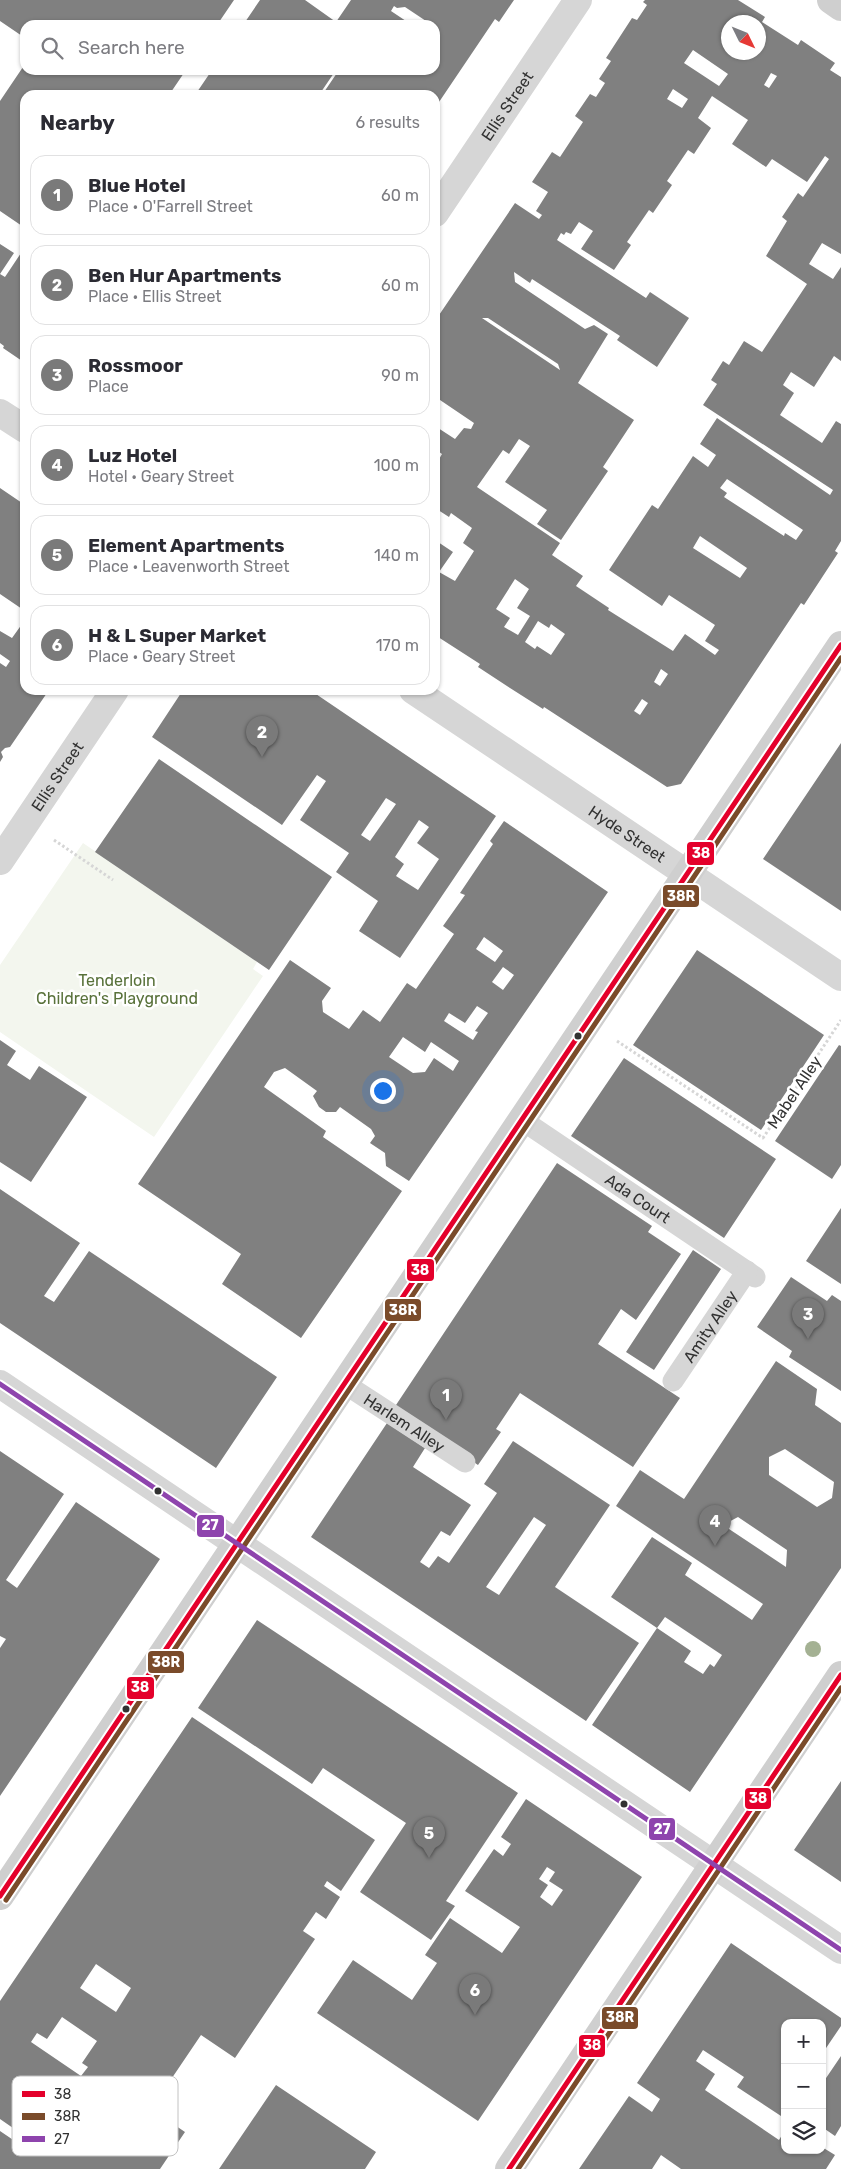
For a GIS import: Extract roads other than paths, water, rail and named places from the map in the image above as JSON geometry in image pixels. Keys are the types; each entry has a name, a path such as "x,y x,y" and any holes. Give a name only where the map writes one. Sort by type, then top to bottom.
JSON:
{"main road":[{"path":"831,0 841,7"},
{"path":"0,1896 841,645"},
{"path":"509,2169 841,1675"}],"street":[{"name":"Ellis Street","path":"440,206 578,0"},
{"path":"0,412 20,426"},
{"name":"Ellis Street","path":"0,861 111,695"},
{"name":"Hyde Street","path":"420,695 841,977"},
{"path":"0,1384 841,1950"}],"lane":[{"name":"Ada Court","path":"522,1120 751,1274"},
{"name":"Amity Alley","path":"673,1381 751,1274"},
{"name":"Harlem Alley","path":"345,1384 465,1462"}],"place":[{"name":"Ben Hur Apartments","path":"262,757"},
{"name":"Rossmoor","path":"808,1339"},
{"name":"Blue Hotel","path":"446,1420"},
{"name":"Luz Hotel","path":"715,1546"},
{"name":"Element Apartments","path":"429,1858"},
{"name":"H & L Super Market","path":"475,2015"}],"park label":[{"name":"Tenderloin Children's Playground","path":"117,989"}]}
